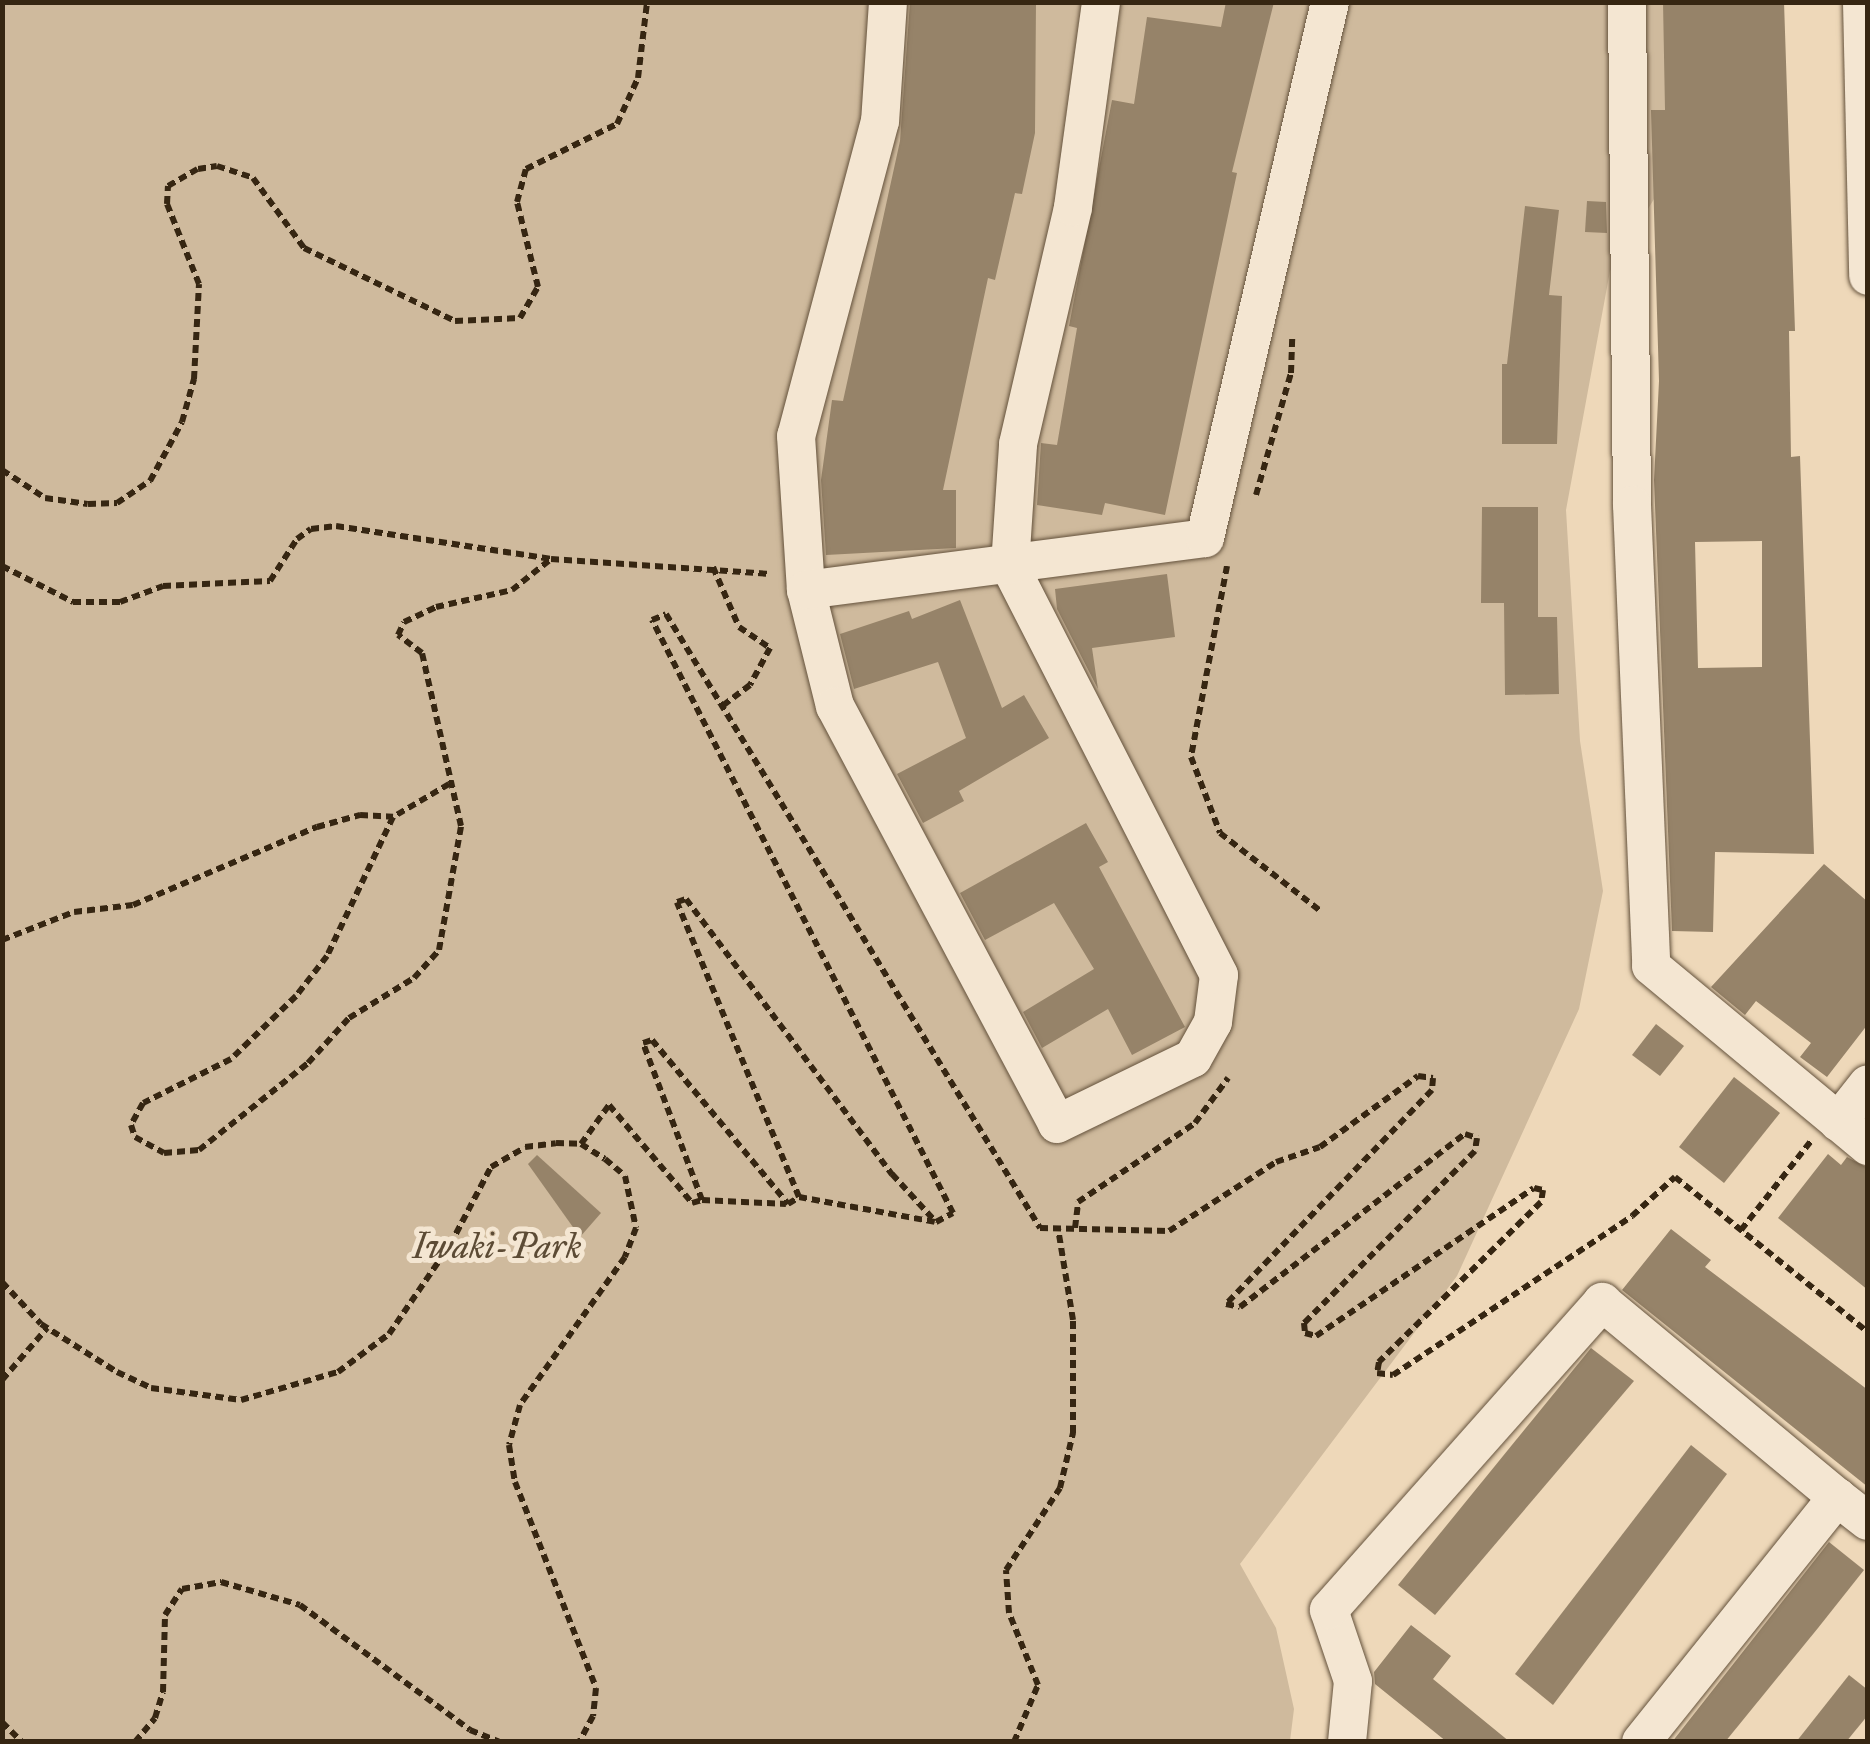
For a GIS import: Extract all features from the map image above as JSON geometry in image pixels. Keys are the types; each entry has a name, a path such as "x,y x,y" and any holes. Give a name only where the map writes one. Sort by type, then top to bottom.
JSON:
{"street":[{"path":"888,2 880,121 796,436 806,585 835,706 1058,1124 1193,1058 1207,1034 1218,975 1010,566 1018,444 1072,207 1101,2"},
{"path":"806,585 1010,566 1205,538 1330,2"},
{"path":"1628,2 1632,505 1651,966 1868,1146"},
{"path":"1862,2 1868,276"},
{"path":"1834,1119 1868,1084"},
{"path":"1347,1742 1353,1681 1329,1610 1602,1302 1868,1521"},
{"path":"1641,1742 1837,1497"}],"path":[{"path":"2,470 45,498 88,504 117,503 150,481 182,422 194,379 198,284 166,204 168,186 198,169 217,166 253,178 304,248 455,321 520,318 538,287 517,202 526,169 617,124 638,78 647,2"},
{"path":"1248,514 1269,462 1291,373 1293,320"},
{"path":"2,566 73,602 92,604 163,586 258,586 278,572 297,538 311,528 336,526 552,559 713,567 806,585"},
{"path":"1234,548 1191,757 1220,833 1322,912"},
{"path":"449,784 393,818 327,956 296,996 232,1060 144,1103 131,1125 135,1137 164,1153 199,1150 308,1063 349,1018 414,978 439,950 462,826 449,784 422,653 398,635 404,622 512,590 552,559"},
{"path":"713,567 739,627 770,648 750,685 722,706"},
{"path":"581,1144 609,1105 692,1203 702,1200 788,1204 799,1197 936,1222 953,1213 652,620 666,614 1040,1228 1169,1231 1276,1162 1320,1147 1418,1076 1432,1078 1432,1090 1226,1304 1240,1307 1465,1134 1477,1138 1475,1151 1304,1323 1305,1333 1316,1336 1534,1188 1543,1190 1541,1202 1379,1362 1377,1373 1392,1375 1632,1216 1675,1177 1868,1332"},
{"path":"2,940 74,912 133,905 317,827 360,815 393,818"},
{"path":"799,1197 677,902 686,899 892,1174 936,1222"},
{"path":"1075,1228 1078,1202 1195,1123 1220,1092 1232,1070 1230,1056 1207,1034"},
{"path":"702,1200 643,1043 652,1040 788,1204"},
{"path":"1741,1230 1834,1119"},
{"path":"2,1282 47,1328 151,1388 241,1400 338,1372 389,1334 450,1245 491,1167 525,1148 581,1144 625,1176 636,1228 625,1258 520,1406 509,1445 515,1482 596,1688 593,1716 579,1742"},
{"path":"1014,1742 1038,1684 1010,1613 1006,1570 1060,1488 1074,1419 1072,1320 1058,1228"},
{"path":"2,1380 47,1328"},
{"path":"134,1742 155,1718 163,1692 165,1615 182,1590 220,1582 300,1605 470,1730 500,1742"},
{"path":"2,1722 22,1742"}],"green space":[{"name":"Iwaki-Park","path":"3,3 1774,3 1610,271 1566,510 1580,741 1603,891 1579,1009 1457,1276 1240,1564 1276,1628 1294,1709 1290,1741 3,1742"}],"building":[{"path":"910,2 1036,2 1035,133 1022,194 1015,193 995,280 988,278 943,490 956,490 956,548 826,555 821,480 832,400 843,401 900,141"},
{"path":"1226,2 1274,2 1232,172 1237,173 1165,515 1105,503 1102,515 1037,505 1041,443 1057,445 1077,328 1069,326 1112,100 1134,104 1147,17 1221,27"},
{"path":"1663,2 1784,2 1795,331 1789,331 1791,457 1800,456 1814,854 1715,852 1713,932 1672,931 1654,480 1659,381 1651,110 1665,110","holes":["1762,541 1762,667 1698,668 1695,542"]},
{"path":"1587,201 1606,202 1607,233 1585,232"},
{"path":"1525,206 1559,210 1549,295 1562,296 1557,444 1502,444 1502,364 1507,364"},
{"path":"1482,507 1538,507 1538,617 1557,617 1559,694 1505,695 1504,603 1481,603"},
{"path":"1167,574 1175,637 1092,648 1098,689 1057,609 1055,589"},
{"path":"960,600 1002,708 1024,695 1049,738 959,791 964,801 923,823 897,774 966,738 938,662 854,689 840,634 909,611 912,619"},
{"path":"1086,823 1108,862 1099,867 1185,1027 1132,1055 1108,1009 1042,1048 1023,1012 1094,969 1054,903 985,940 960,893"},
{"path":"1824,864 1868,902 1868,1024 1827,1077 1800,1057 1811,1043 1756,1001 1745,1015 1711,987"},
{"path":"1656,1024 1684,1046 1660,1076 1632,1055"},
{"path":"1734,1077 1780,1113 1724,1183 1679,1147"},
{"path":"1828,1154 1841,1165 1847,1157 1868,1168 1868,1290 1778,1218"},
{"path":"537,1155 601,1213 580,1237 528,1164"},
{"path":"1671,1229 1711,1260 1705,1267 1868,1390 1868,1487 1622,1290"},
{"path":"1591,1348 1634,1381 1435,1615 1398,1585"},
{"path":"1691,1445 1727,1474 1553,1705 1515,1674"},
{"path":"1829,1542 1864,1570 1725,1742 1672,1742"},
{"path":"1411,1625 1451,1656 1433,1679 1510,1742 1447,1742 1375,1684 1374,1672"},
{"path":"1849,1675 1868,1690 1868,1715 1846,1742 1796,1742"}]}
